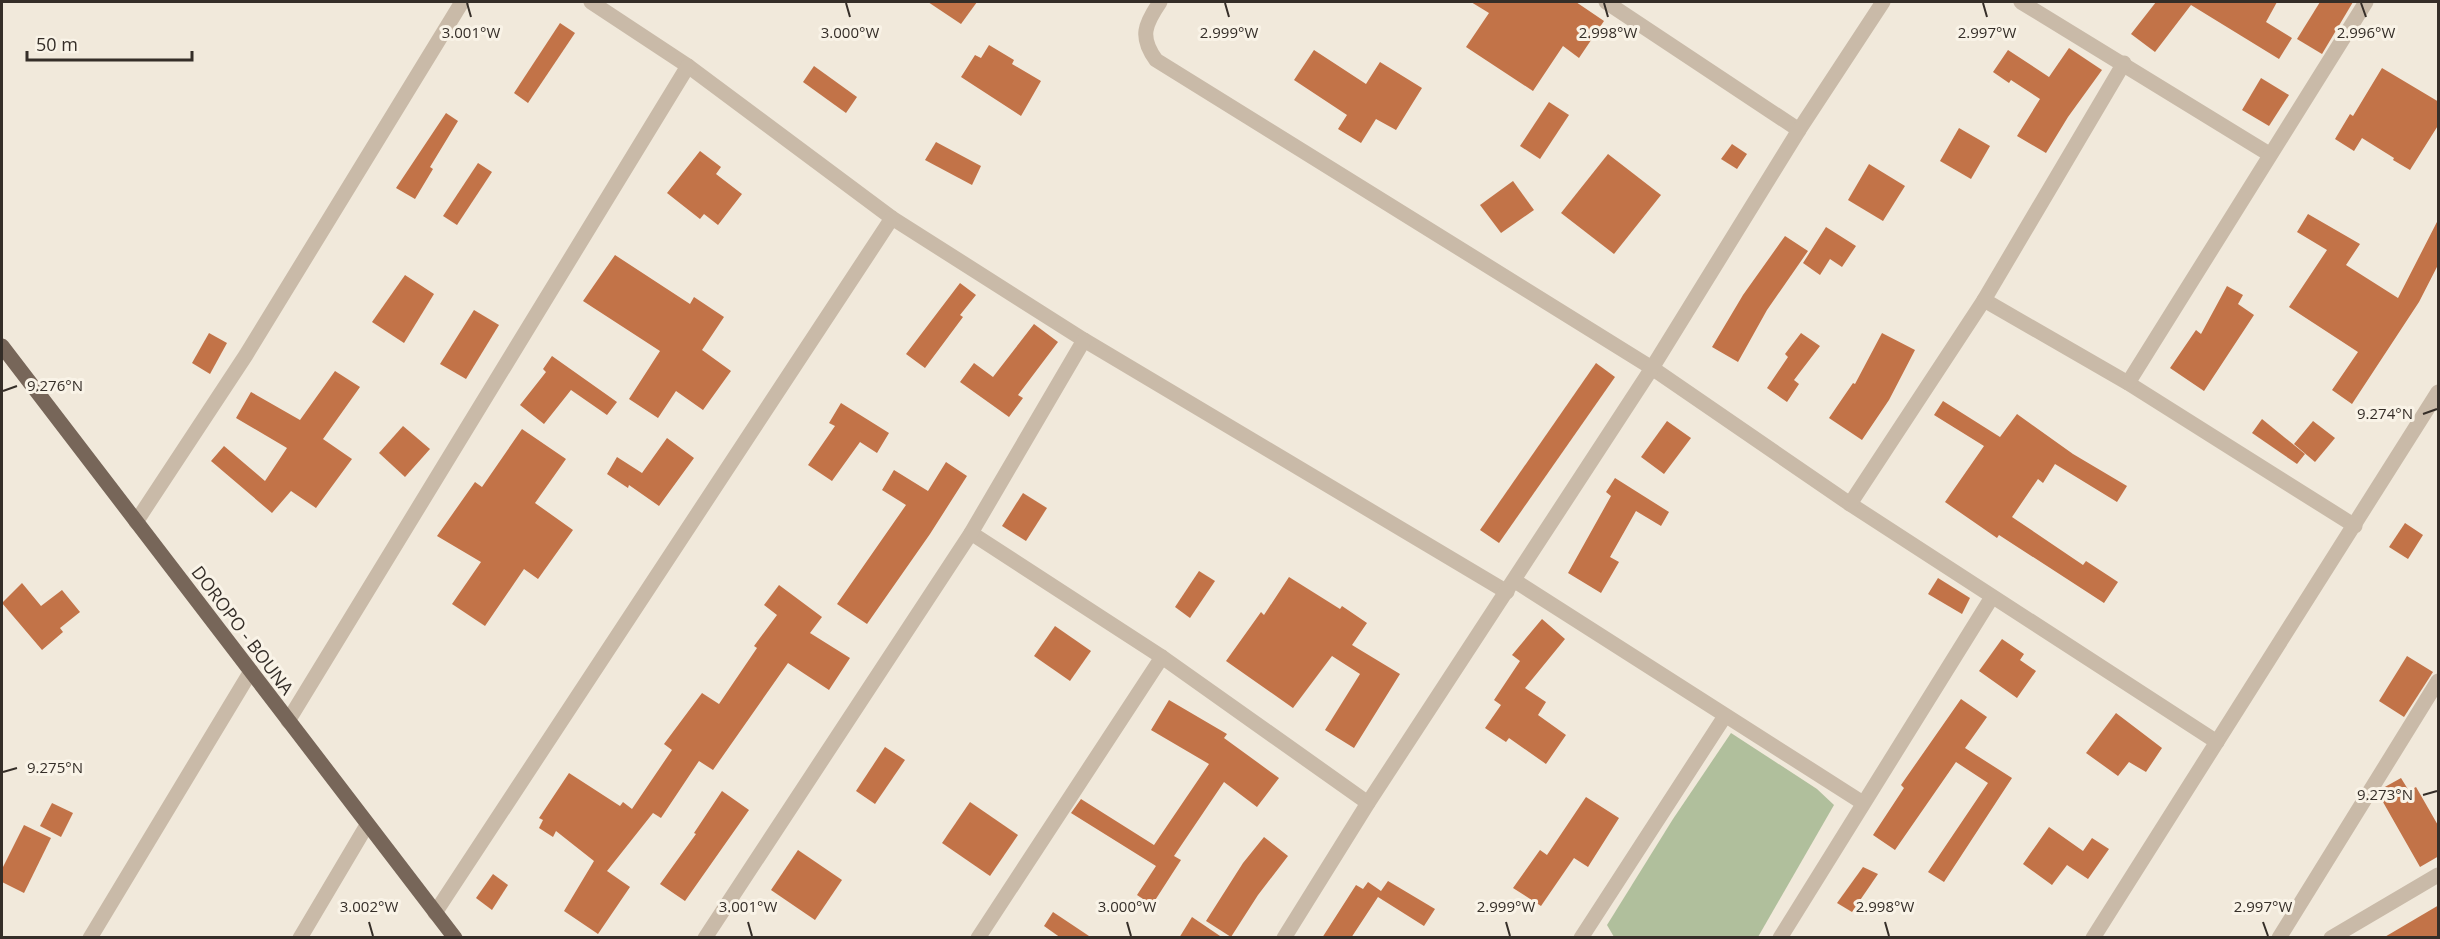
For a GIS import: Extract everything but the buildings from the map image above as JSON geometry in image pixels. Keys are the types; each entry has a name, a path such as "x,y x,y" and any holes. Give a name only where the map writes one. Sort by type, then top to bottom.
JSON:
{"main road":[{"name":"DOROPO - BOUNA","path":"2,346 455,938"}],"street":[{"path":"136,522 246,355 462,2"},
{"path":"591,2 688,66 892,218 1084,340 1511,586 1863,803"},
{"path":"1160,2 1146,28 1149,50 1156,60 1652,368 1850,504 2217,742"},
{"path":"1606,2 1799,130"},
{"path":"1284,938 1368,803 1652,368 1799,130 1883,2"},
{"path":"2021,2 2124,63 2269,154"},
{"path":"2128,383 2366,2"},
{"path":"1850,504 1984,300 2124,63"},
{"path":"288,721 688,66"},
{"path":"435,913 892,218"},
{"path":"1984,300 2128,383 2355,526"},
{"path":"705,938 971,533 1084,340"},
{"path":"2093,938 2439,392"},
{"path":"971,533 1162,657 1368,803"},
{"path":"1780,938 1992,597"},
{"path":"978,938 1162,657"},
{"path":"90,938 250,671"},
{"path":"2279,938 2439,681"},
{"path":"1583,937 1725,716"},
{"path":"300,938 367,825"},
{"path":"2331,938 2439,875"}],"green space":[{"path":"1731,733 1817,789 1834,805 1758,937 1614,937 1607,925 1673,819"}]}
